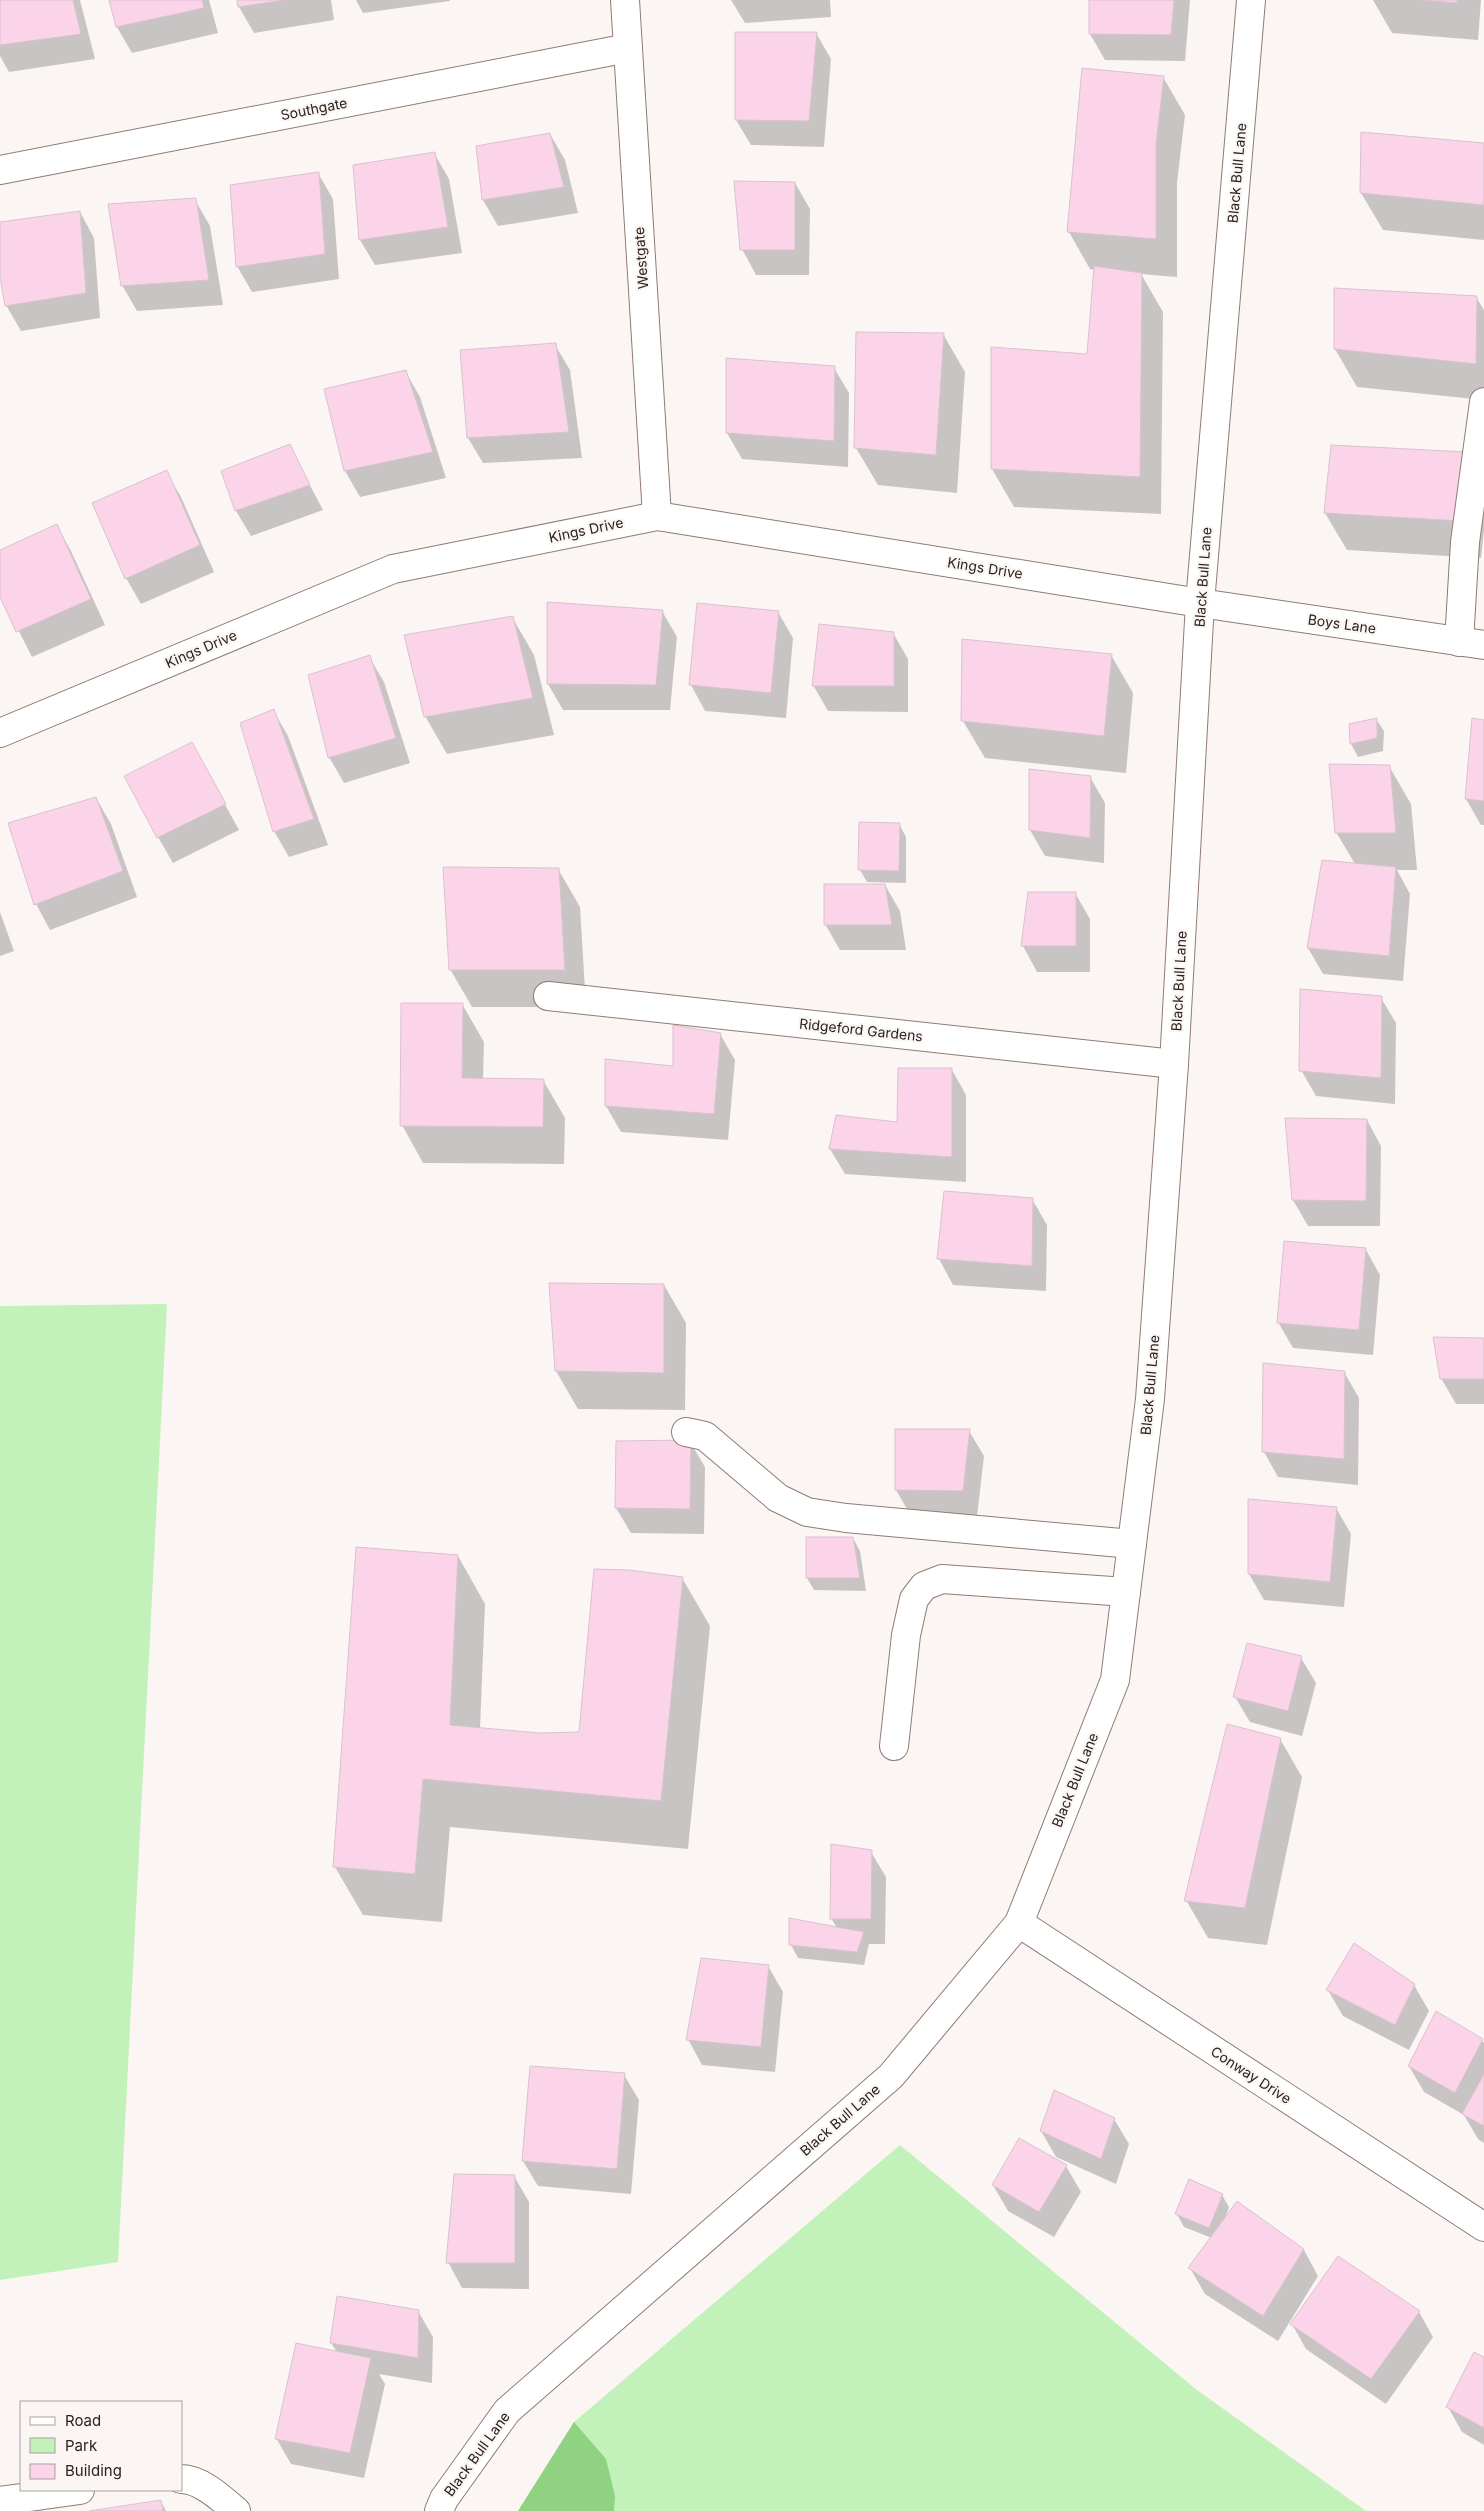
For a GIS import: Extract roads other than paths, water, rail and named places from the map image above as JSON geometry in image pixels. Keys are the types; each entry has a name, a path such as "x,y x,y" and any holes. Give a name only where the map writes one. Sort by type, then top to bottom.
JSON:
{"street":[{"name":"Westgate","path":"625,0 657,516"},
{"name":"Black Bull Lane","path":"439,2511 444,2499 507,2411 891,2076 1018,1924 1115,1680 1150,1399 1174,1064 1200,603 1251,0"},
{"name":"Southgate","path":"0,170 628,48"},
{"path":"1472,644 1465,542 1484,402"},
{"name":"Kings Drive","path":"0,733 393,569 657,516 1200,603"},
{"name":"Boys Lane","path":"1200,603 1472,644"},
{"name":"Ridgeford Gardens","path":"548,996 1174,1064"},
{"path":"686,1432 705,1436 778,1498 807,1512 846,1518 1132,1544"},
{"path":"894,1746 906,1635 914,1599 924,1586 942,1579 1126,1592"},
{"name":"Conway Drive","path":"1018,1924 1484,2227"},
{"path":"182,2479 189,2479 196,2483 236,2511"},
{"path":"0,2501 73,2491"}]}
